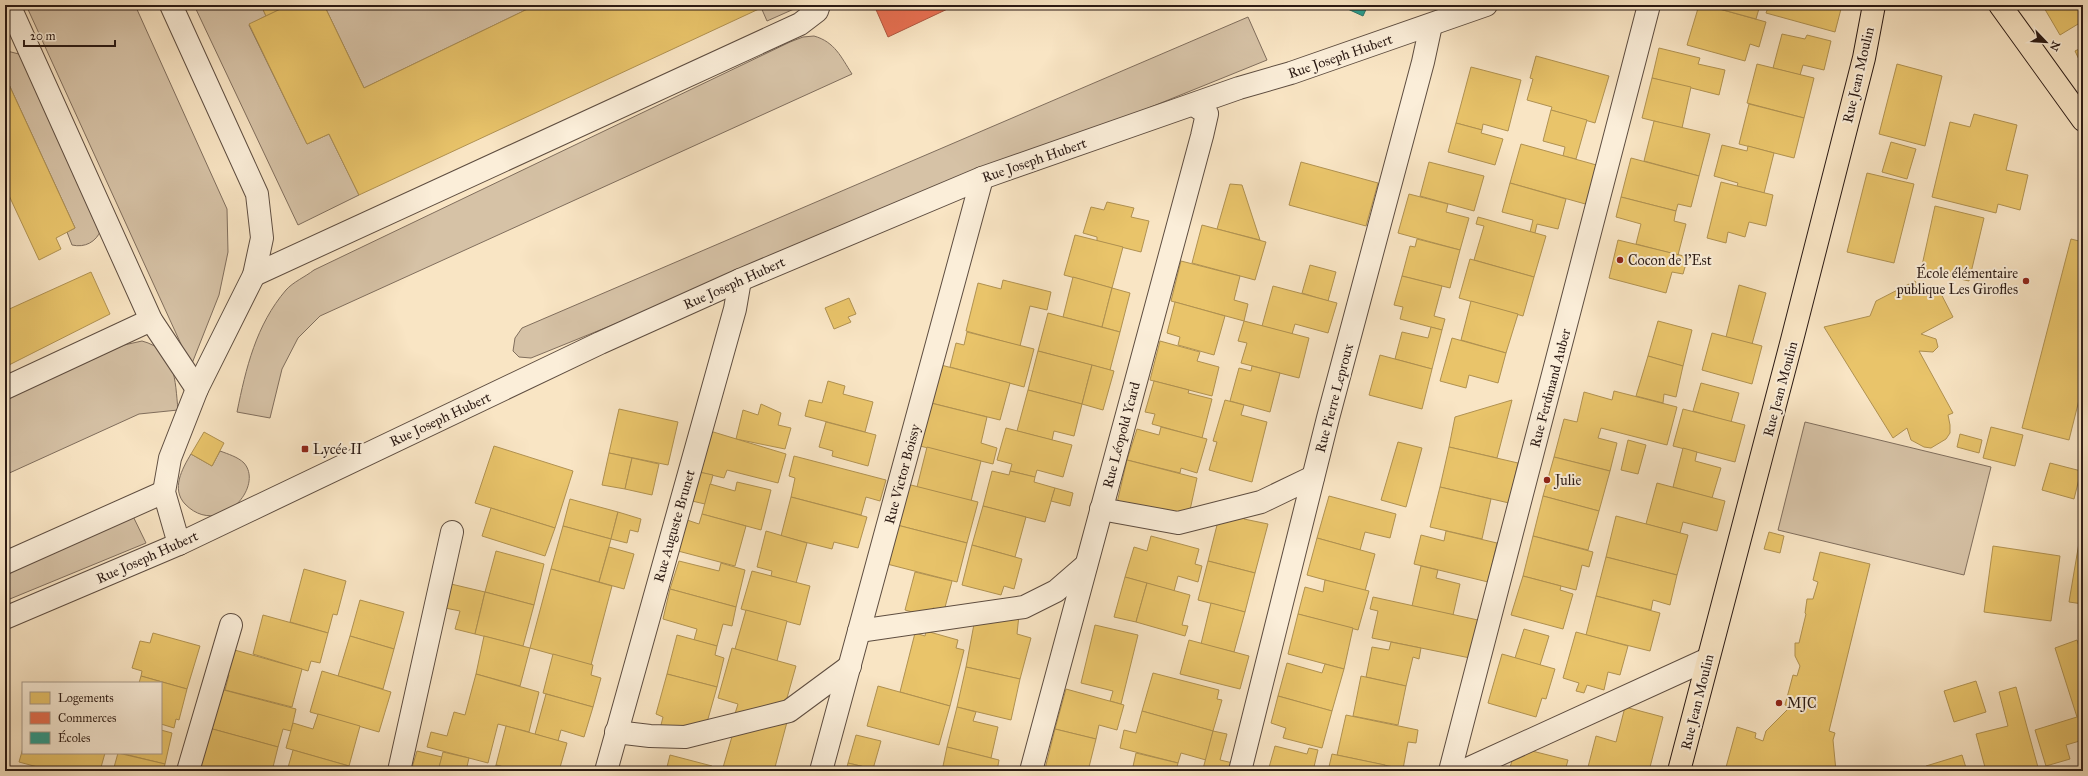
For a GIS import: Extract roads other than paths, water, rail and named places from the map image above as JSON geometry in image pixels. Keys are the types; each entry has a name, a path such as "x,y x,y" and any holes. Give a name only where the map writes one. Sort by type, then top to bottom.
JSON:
{"main road":[{"name":"Rue Jean Moulin","path":"1679,771 1794,333 1864,58 1874,5"},
{"path":"2000,5 2083,120"}],"street":[{"path":"9,5 151,320 197,389"},
{"path":"171,5 257,194 262,238 254,275 197,389 170,458 164,492 179,544"},
{"path":"254,275 800,24 816,11 819,5"},
{"name":"Rue Joseph Hubert","path":"5,618 179,544 600,343 740,280 982,178 1239,88 1291,73 1486,5"},
{"name":"Rue Ferdinand Auber","path":"1450,771 1648,5"},
{"name":"Rue Pierre Leproux","path":"1240,771 1313,477 1423,62 1431,25"},
{"name":"Rue Léopold Ycard","path":"1031,771 1202,136 1207,114 1194,105"},
{"name":"Rue Victor Boissy","path":"821,771 982,178"},
{"name":"Rue Auguste Brunet","path":"606,771 735,309 740,280"},
{"path":"5,388 151,320"},
{"path":"1101,509 1178,523 1261,502 1313,477"},
{"path":"5,563 164,492"},
{"path":"399,771 452,532"},
{"path":"859,631 1024,607 1056,591 1086,565"},
{"path":"188,771 231,625"},
{"path":"1463,771 1708,659"},
{"path":"616,732 650,736 685,737 789,711 850,666"}],"place":[{"name":"Cocon de l’Est","path":"1620,260"},
{"name":"École élémentaire publique Les Girofles","path":"2026,281"},
{"name":"Lycée II","path":"305,449"},
{"name":"Julie","path":"1547,480"},
{"name":"MJC","path":"1779,703"}]}
